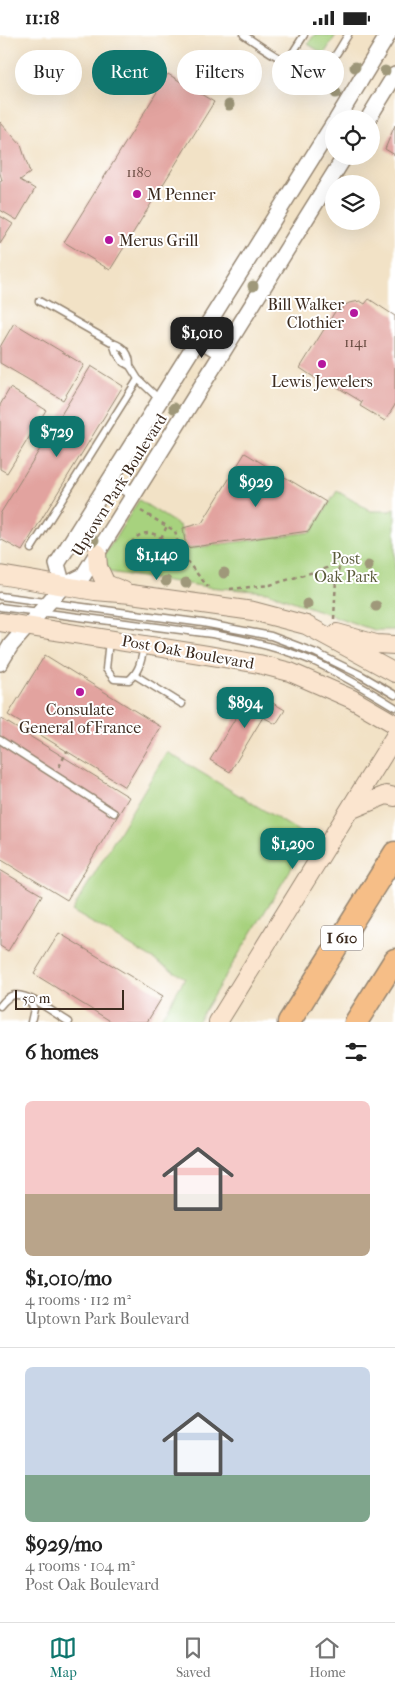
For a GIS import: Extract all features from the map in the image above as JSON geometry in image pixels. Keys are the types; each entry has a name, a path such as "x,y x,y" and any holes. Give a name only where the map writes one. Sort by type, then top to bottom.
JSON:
{"highway":[{"name":"I 610","path":"289,1022 395,853"},
{"path":"356,1022 395,960"}],"main road":[{"path":"98,553 98,567 106,584 131,594"},
{"path":"0,575 95,591 131,594 254,611 376,644 395,645"},
{"name":"Post Oak Boulevard","path":"0,622 259,664 290,672 352,699 395,724"},
{"path":"306,625 395,673"},
{"path":"218,1022 395,736"},
{"path":"350,810 386,795 395,797"}],"street":[{"path":"342,110 388,35"},
{"path":"374,110 395,75"},
{"name":"Uptown Park Boulevard","path":"325,149 198,340 57,565 62,586 83,576 339,165"},
{"path":"198,340 221,354"},
{"path":"111,480 134,494"},
{"path":"0,663 11,645 62,586"}],"lane":[{"path":"244,35 272,53"},
{"path":"295,50 304,35"},
{"path":"338,50 348,35"},
{"path":"40,301 124,349 129,356 130,366 138,379 160,400"},
{"path":"31,549 138,379"},
{"path":"0,596 44,607 247,640 314,662 395,707"},
{"path":"0,607 44,607 203,623 271,636 316,653 362,675 395,695"},
{"path":"109,639 106,669 114,679 130,680 135,675 144,645"},
{"path":"135,675 182,704"},
{"path":"0,740 114,813"},
{"path":"0,1006 5,999 14,995 28,998 69,1022"},
{"path":"28,998 34,1009 32,1022"}],"path":[{"path":"141,511 176,531 180,553 208,587"},
{"path":"161,538 167,526"},
{"path":"145,532 156,534 161,538 166,554 161,564 150,569 144,569 133,562 129,550 134,538 145,532"},
{"path":"230,589 270,585 327,568 341,561 336,578 334,620"},
{"path":"54,774 67,751"}],"green space":[{"path":"314,35 336,35 327,50 318,50 308,44"},
{"name":"Post Oak Park","path":"337,491 371,511 390,511 395,509 395,630 374,630 267,592 208,587 109,572 104,556 139,500 180,526 186,549 311,532"},
{"path":"167,752 310,838 197,1022 166,1022 161,1018 185,978 72,911"}],"building":[{"path":"168,74 177,79 177,95 202,95 214,102 110,270 64,242 155,95 167,95"},
{"path":"0,122 21,145 30,173 20,180 35,189 17,220 0,210 0,181 2,181 0,173"},
{"path":"395,125 395,155 385,149"},
{"path":"0,216 13,224 0,244"},
{"path":"369,299 395,316 395,405 385,421 360,406 362,402 329,382 327,386 300,368 336,310 340,312 349,303 360,301 365,304"},
{"path":"14,323 84,365 63,400 0,363 0,347"},
{"path":"91,366 123,386 22,551 0,539 0,514"},
{"path":"10,388 46,410 7,473 0,469 0,405"},
{"path":"245,453 326,502 309,531 186,548 183,528 202,523"},
{"path":"45,655 161,727 125,787 8,715"},
{"path":"252,691 285,710 276,724 263,717 230,772 210,760"},
{"path":"0,718 129,797 67,900 0,859"},
{"path":"0,870 42,895 8,951 0,946"},
{"path":"59,933 163,996 147,1022 112,1022 34,974"}],"place":[{"name":"M Penner","path":"137,194"},
{"name":"Merus Grill","path":"109,240"},
{"name":"Bill Walker Clothier","path":"354,313"},
{"name":"Lewis Jewelers","path":"322,364"},
{"name":"Consulate General of France","path":"80,692"}]}
